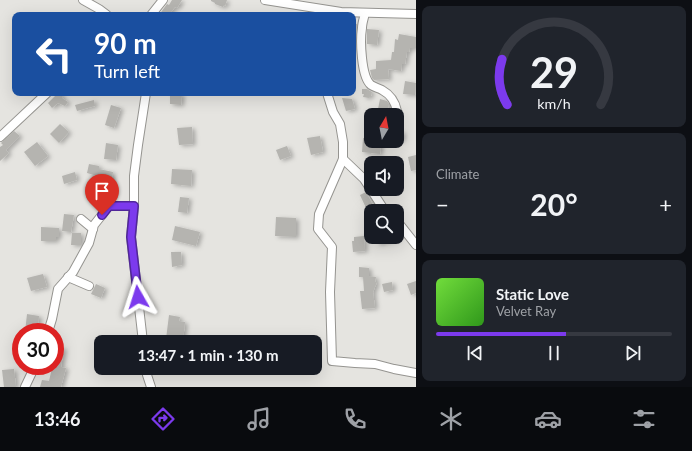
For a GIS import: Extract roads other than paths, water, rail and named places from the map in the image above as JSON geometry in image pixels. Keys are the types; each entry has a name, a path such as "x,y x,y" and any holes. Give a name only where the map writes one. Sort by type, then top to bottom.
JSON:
{"street":[{"path":"83,0 103,12"},
{"path":"153,12 163,0"},
{"path":"265,0 320,12 341,12"},
{"path":"356,13 416,14"},
{"path":"365,13 361,43 367,81 372,86 391,96 397,108"},
{"path":"0,137 44,96"},
{"path":"142,335 131,237 134,206 134,176 146,96"},
{"path":"328,96 340,124 343,142 343,159 319,214 318,229 332,247 330,292 332,361 375,364 416,373"},
{"path":"343,159 364,179 380,204"},
{"path":"51,323 58,289 73,272 89,243 94,225 109,206 134,206"},
{"path":"80,220 93,229"},
{"path":"404,230 416,245"},
{"path":"68,277 89,286"},
{"path":"25,387 31,375"},
{"path":"147,375 151,387"}]}
